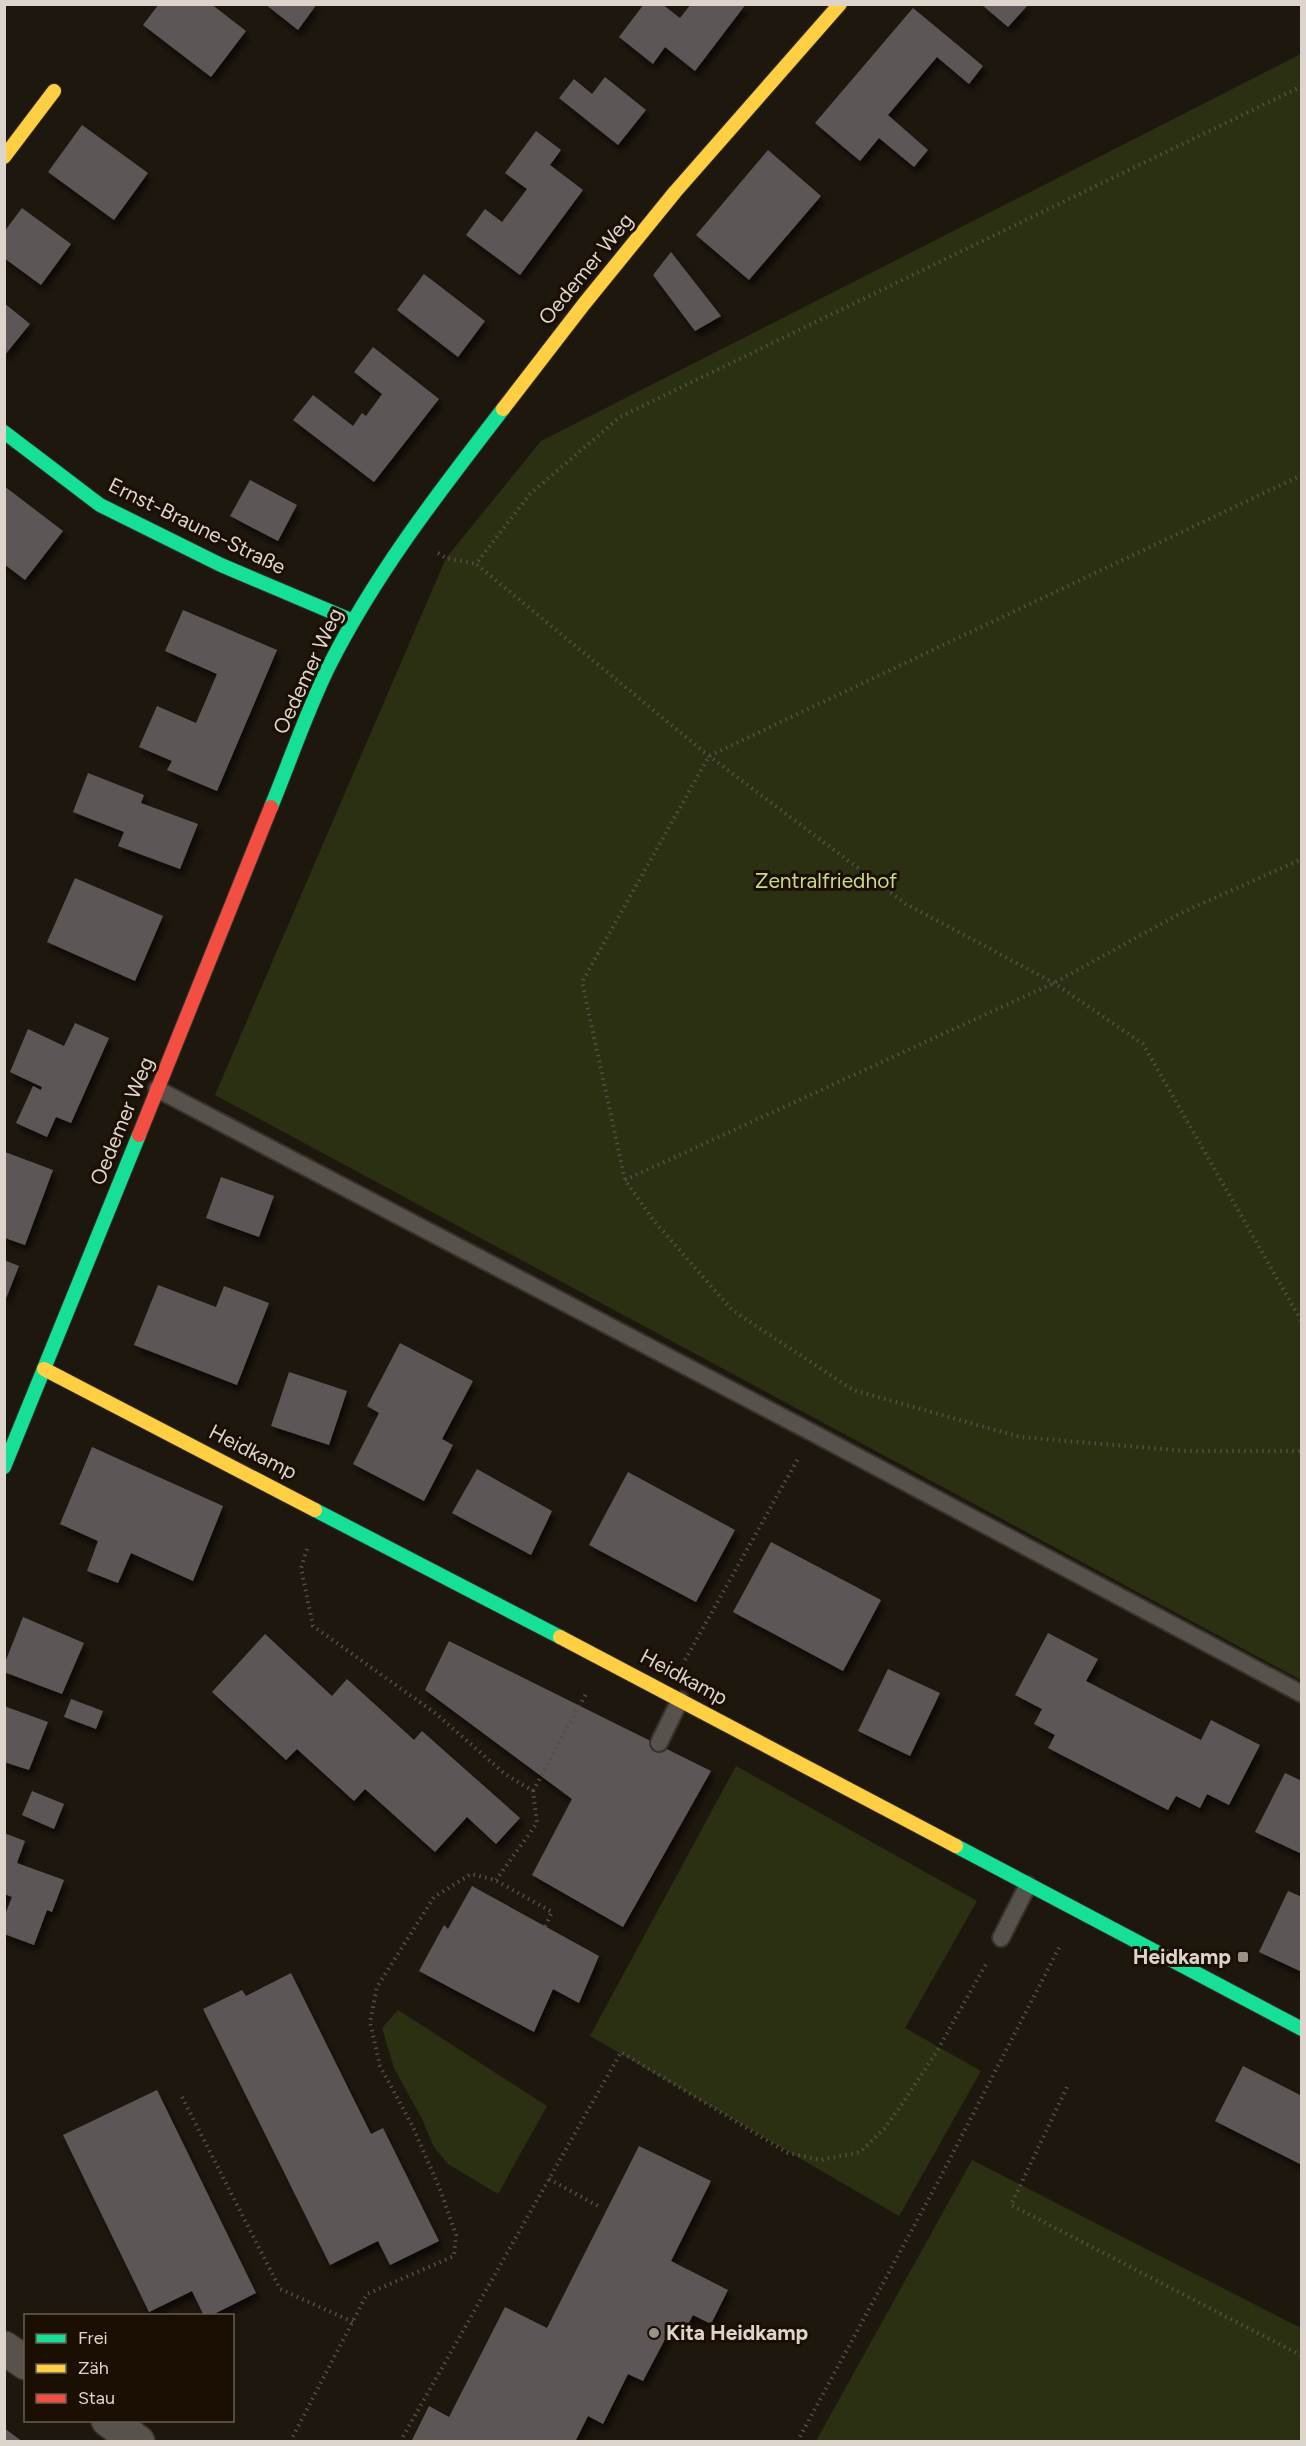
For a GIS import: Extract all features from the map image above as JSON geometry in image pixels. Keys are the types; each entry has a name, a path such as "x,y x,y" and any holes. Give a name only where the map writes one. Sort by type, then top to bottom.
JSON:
{"street":[{"name":"Oedemer Weg","path":"4,1467 327,670 352,621 408,533 584,304 675,192 840,4"},
{"path":"4,157 54,91"},
{"name":"Ernst-Braune-Straße","path":"4,432 100,505 221,565 352,621"},
{"name":"Heidkamp","path":"44,1369 674,1696 1302,2029"},
{"path":"4,2348 24,2362"},
{"path":"109,2422 138,2442"}],"lane":[{"path":"158,1089 813,1433 1302,1694"},
{"path":"659,1743 674,1696"},
{"path":"1001,1938 1028,1885"}],"path":[{"path":"1302,86 620,417 530,494 476,564 709,756 906,904 1054,983 1143,1044 1302,1322"},
{"path":"1302,475 709,756 582,982 625,1179 654,1221 732,1310 853,1390 1020,1437 1186,1451 1302,1451"},
{"path":"625,1179 1054,983 1181,913 1302,859"},
{"path":"674,1696 813,1433"},
{"path":"318,1511 301,1569 313,1626 435,1713 506,1774 533,1791"},
{"path":"495,1880 537,1823 533,1791 604,1660"},
{"path":"290,2442 367,2294 454,2256 456,2235 441,2192 412,2126 380,2066 370,2022 377,1987 434,1897 471,1874 495,1880 552,1912 545,1927"},
{"path":"797,2442 940,2178 1078,1911"},
{"path":"400,2442 621,2052 788,2153 821,2160 860,2152 884,2129 919,2079 1001,1938"},
{"path":"1067,2087 1011,2205 1302,2356"},
{"path":"182,2097 280,2289 353,2322"},
{"path":"549,2179 598,2206"}],"green space":[{"name":"Zentralfriedhof","path":"1301,54 1301,1680 215,1095 446,558 541,441"},
{"path":"736,1766 977,1901 905,2028 981,2071 899,2216 590,2036"},
{"path":"398,2010 547,2106 498,2194 448,2164 434,2147 422,2119 394,2068 382,2028"},
{"path":"972,2160 1301,2328 1301,2441 816,2441"}],"building":[{"path":"159,4 211,4 246,31 211,77 143,25"},
{"path":"265,4 317,4 298,30"},
{"path":"644,4 662,4 680,18 691,4 746,4 695,71 665,47 653,64 619,37"},
{"path":"982,5 1028,5 1008,27"},
{"path":"913,8 983,66 969,84 937,57 888,115 928,150 914,167 879,138 860,161 815,123"},
{"path":"605,77 646,110 618,145 559,98 574,79 592,94"},
{"path":"82,125 148,173 114,220 48,172"},
{"path":"536,131 561,150 550,165 583,190 520,275 466,235 485,209 502,222 527,189 505,173"},
{"path":"768,150 821,196 749,280 696,235"},
{"path":"22,208 71,244 41,285 4,258 4,232"},
{"path":"671,252 721,316 695,331 653,275"},
{"path":"424,274 485,321 458,357 397,310"},
{"path":"4,303 30,324 4,356"},
{"path":"373,347 439,399 374,482 293,420 313,395 353,426 362,413 366,416 382,394 354,372"},
{"path":"250,480 297,505 278,541 230,516"},
{"path":"4,486 63,531 25,580 4,564"},
{"path":"183,610 277,650 217,791 167,770 172,761 139,747 157,706 196,723 217,674 165,651"},
{"path":"88,773 144,795 141,803 198,824 180,869 118,846 124,832 73,812"},
{"path":"75,878 163,916 135,981 47,942"},
{"path":"75,1023 109,1038 71,1123 56,1117 47,1137 16,1123 33,1086 41,1090 42,1087 10,1072 28,1029 64,1046"},
{"path":"5,1152 53,1170 25,1245 5,1238"},
{"path":"221,1177 274,1196 259,1237 206,1218"},
{"path":"4,1260 19,1266 5,1301 4,1301"},
{"path":"158,1285 216,1307 224,1286 269,1303 237,1385 134,1345"},
{"path":"400,1343 473,1381 442,1439 453,1445 424,1501 353,1464 379,1413 367,1406"},
{"path":"289,1372 347,1391 329,1445 271,1426"},
{"path":"92,1447 223,1506 193,1581 131,1553 118,1583 87,1571 98,1541 60,1524"},
{"path":"477,1469 552,1511 531,1555 452,1513"},
{"path":"628,1472 735,1530 696,1602 589,1545"},
{"path":"771,1542 881,1600 843,1671 733,1612"},
{"path":"23,1617 84,1643 62,1694 4,1672 4,1665"},
{"path":"1048,1633 1098,1659 1086,1681 1201,1740 1211,1720 1260,1745 1229,1805 1207,1794 1200,1808 1176,1796 1168,1810 1048,1748 1055,1735 1034,1724 1042,1709 1015,1695"},
{"path":"265,1634 332,1696 347,1679 414,1740 422,1731 520,1818 496,1844 467,1817 435,1852 365,1789 354,1801 297,1749 286,1760 212,1692"},
{"path":"449,1641 711,1771 623,1927 532,1875 572,1799 425,1690"},
{"path":"888,1669 940,1693 910,1756 858,1731"},
{"path":"71,1699 103,1711 96,1729 64,1717"},
{"path":"4,1706 48,1722 29,1770 4,1762"},
{"path":"1285,1773 1302,1781 1302,1854 1255,1832"},
{"path":"32,1791 64,1804 54,1829 22,1815"},
{"path":"4,1833 25,1841 17,1863 64,1880 52,1912 47,1910 34,1945 4,1934 4,1917 12,1897 4,1894"},
{"path":"472,1886 599,1956 579,2003 553,1989 534,2032 419,1971 444,1925 448,1929"},
{"path":"1288,1891 1302,1897 1302,1972 1259,1952"},
{"path":"291,1973 371,2134 383,2128 439,2241 390,2265 378,2241 330,2265 203,2009 242,1990 246,1996"},
{"path":"1243,2066 1302,2096 1300,2164 1215,2121"},
{"path":"157,2090 256,2293 214,2314 203,2314 192,2291 149,2312 63,2135"},
{"path":"639,2146 711,2181 671,2261 728,2290 711,2324 693,2315 685,2330 673,2324 643,2381 628,2374 603,2424 588,2416 575,2442 411,2442 429,2406 449,2417 505,2307 547,2328"},
{"path":"4,2428 23,2442 4,2442"}],"traffic: fast":[{"path":"271,807 312,702 346,633 409,534 503,409"},
{"path":"4,432 100,505 221,565 353,621"},
{"path":"4,1467 139,1135"},
{"path":"315,1510 560,1637"},
{"path":"956,1846 1302,2029"}],"traffic: slow":[{"path":"503,409 675,192 840,4"},
{"path":"4,157 54,91"},
{"path":"44,1369 315,1510"},
{"path":"560,1637 956,1846"}],"traffic: jam":[{"path":"139,1135 271,807"}],"place":[{"name":"Heidkamp","path":"1243,1957"},
{"name":"Kita Heidkamp","path":"654,2333"}]}
